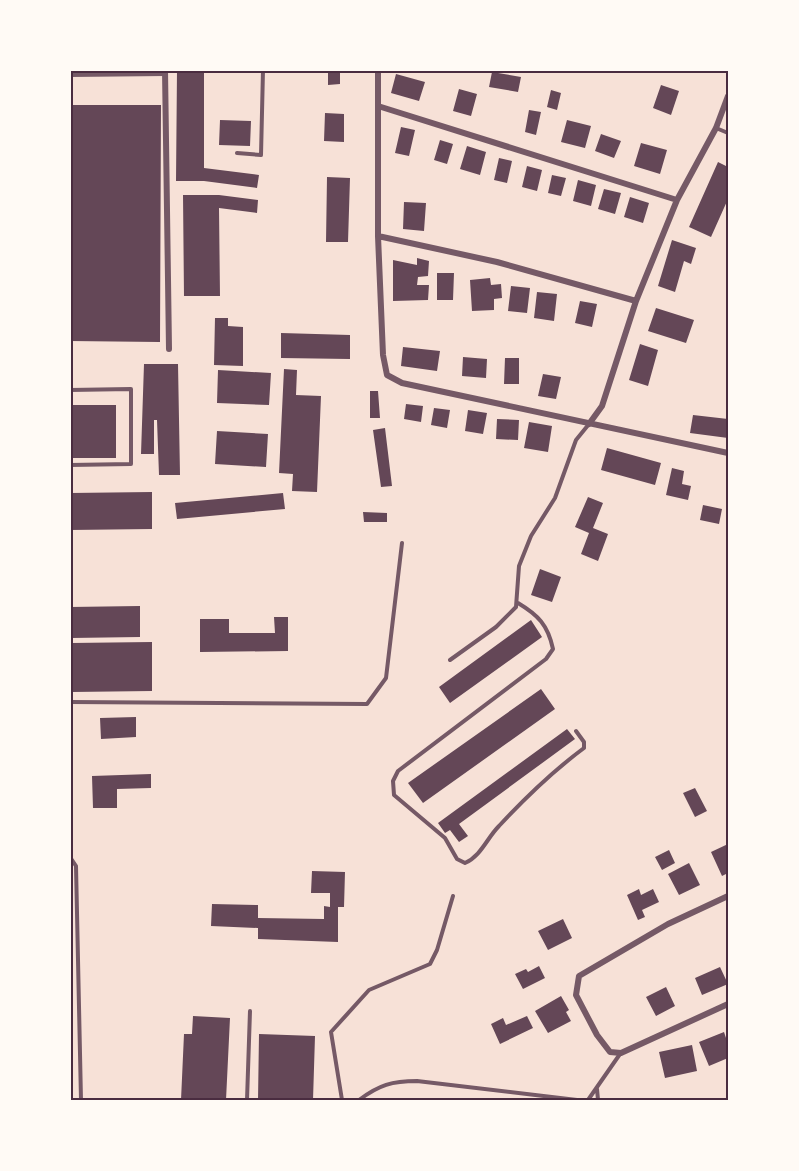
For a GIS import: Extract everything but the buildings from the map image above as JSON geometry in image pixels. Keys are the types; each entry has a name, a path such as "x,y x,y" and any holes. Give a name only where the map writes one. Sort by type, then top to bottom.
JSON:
{"street":[{"path":"378,70 378,236 383,355 387,375 402,383 729,453"},
{"path":"165,72 170,349"},
{"path":"589,424 602,406 636,301 677,200 716,128 729,96"},
{"path":"378,106 677,200"},
{"path":"378,236 497,262 636,301"},
{"path":"729,896 668,924 579,976 576,995 584,1012 610,1052 621,1053 729,1004"}],"lane":[{"path":"237,153 261,155 263,70"},
{"path":"70,75 165,72"},
{"path":"716,128 729,133"},
{"path":"70,390 131,389 131,464 70,465"},
{"path":"450,660 496,627 518,603 519,566 531,536 555,498 576,440 589,424"},
{"path":"70,702 367,704 386,678 402,543"},
{"path":"518,603 533,613 549,631 553,649 546,658 398,771 393,781 394,795 444,838 457,859 465,862 474,859 497,827 557,768 584,748 584,742 576,731"},
{"path":"70,857 76,866 81,1101"},
{"path":"342,1101 331,1032 369,990 430,964 437,950 453,896"},
{"path":"247,1101 250,1011"},
{"path":"588,1101 621,1053"},
{"path":"359,1101 382,1085 398,1081 417,1081 577,1101"},
{"path":"597,1088 598,1101"}]}
